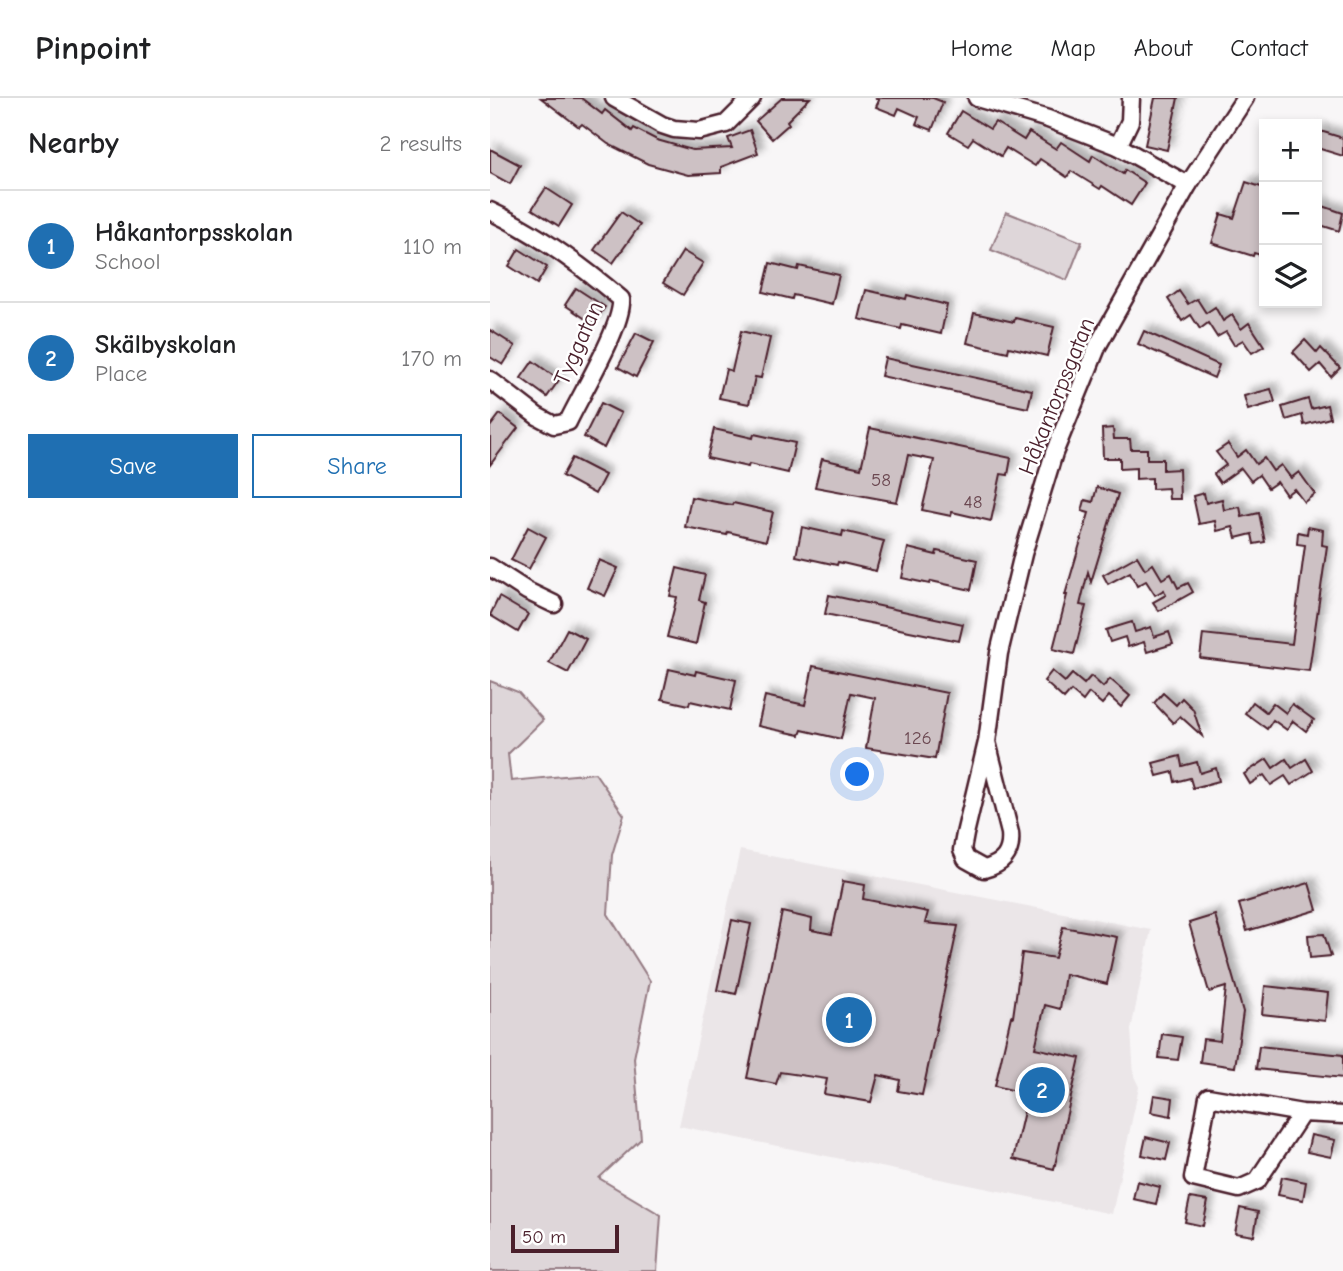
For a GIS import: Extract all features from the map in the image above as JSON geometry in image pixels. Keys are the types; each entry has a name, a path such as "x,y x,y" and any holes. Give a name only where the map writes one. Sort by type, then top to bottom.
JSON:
{"street":[{"path":"614,98 662,125 699,131 726,124 752,98"},
{"path":"976,98 1048,119 1118,146 1188,186"},
{"path":"1118,146 1130,121 1131,98"},
{"name":"Håkantorpsgatan","path":"987,743 1011,845 1002,862 984,869 966,859 962,850 987,743 999,653 1023,554 1054,453 1098,345 1188,186 1245,98"},
{"name":"Tyggatan","path":"490,211 571,260 621,299 622,307 568,422 554,425 537,416 490,380"},
{"path":"490,567 527,591 554,604"},
{"path":"1302,1114 1257,1181 1239,1189 1194,1178 1208,1097 1302,1114 1343,1115"}],"shaded area":[{"path":"1006,212 1082,242 1067,280 991,250"},
{"path":"490,681 518,692 543,720 508,754 511,781 595,773 624,815 612,855 608,914 650,981 634,1058 641,1139 599,1178 661,1215 657,1271 490,1271"},
{"path":"740,850 1151,930 1131,1030 1134,1076 1139,1087 1112,1214 679,1126"}],"building":[{"path":"541,98 581,98 602,114 605,110 632,131 634,128 657,140 692,150 732,148 728,138 750,130 758,153 721,167 721,173 688,175 648,164 608,144 582,124 579,127"},
{"path":"782,98 810,98 787,121 789,124 772,139 756,121"},
{"path":"875,98 933,98 943,102 932,130 916,124 919,117 899,108 896,115 876,107 879,100"},
{"path":"1155,98 1178,98 1167,150 1145,145"},
{"path":"961,111 990,129 995,122 1024,140 1029,132 1056,149 1061,142 1090,161 1093,155 1123,174 1125,170 1145,183 1131,205 1102,186 1100,189 1071,171 1067,177 1040,159 1035,166 1006,148 1001,156 973,138 968,145 948,133"},
{"path":"1322,132 1343,138 1343,156 1322,150"},
{"path":"490,149 520,165 510,184 490,173"},
{"path":"1246,182 1259,186 1259,254 1254,253 1253,256 1212,243 1221,214 1234,218"},
{"path":"546,188 572,205 559,226 532,209"},
{"path":"1322,206 1343,213 1339,231 1322,226"},
{"path":"621,212 640,225 613,263 594,250"},
{"path":"519,249 547,267 537,284 509,266"},
{"path":"683,251 703,263 683,295 663,283"},
{"path":"770,263 839,275 832,304 793,295 792,299 763,292"},
{"path":"576,288 605,307 593,324 565,305"},
{"path":"866,290 906,299 907,295 947,305 941,334 902,325 901,329 859,319"},
{"path":"1179,291 1188,304 1197,299 1206,313 1215,307 1223,321 1232,315 1241,329 1249,323 1264,346 1252,353 1243,340 1234,345 1226,332 1217,337 1208,323 1200,329 1191,315 1182,321 1168,299"},
{"path":"974,313 1014,322 1015,318 1054,327 1047,356 1009,347 1008,352 967,343"},
{"path":"490,330 515,346 503,365 490,357"},
{"path":"741,331 770,338 761,378 755,377 749,404 719,398 726,369 732,371"},
{"path":"1144,331 1219,365 1214,378 1138,344"},
{"path":"636,333 654,342 636,377 618,367"},
{"path":"1305,340 1317,353 1321,348 1340,368 1331,377 1320,364 1311,372 1293,352"},
{"path":"885,358 1032,390 1028,408 881,376"},
{"path":"533,361 559,380 547,397 521,378"},
{"path":"1271,389 1275,402 1248,410 1244,396"},
{"path":"1308,399 1311,409 1327,405 1330,418 1304,425 1302,415 1286,420 1282,407"},
{"path":"601,403 621,413 604,448 584,437"},
{"path":"500,414 518,428 490,465 490,427"},
{"path":"870,428 1011,458 1008,475 1001,474 991,521 952,512 951,516 922,510 934,460 908,455 897,502 815,487 822,459 861,468"},
{"path":"1113,428 1114,439 1130,439 1131,449 1147,449 1147,459 1163,459 1163,470 1179,469 1180,499 1169,499 1168,488 1152,489 1152,478 1136,479 1136,468 1120,469 1120,458 1103,458 1102,429"},
{"path":"714,429 753,438 754,434 795,443 788,473 707,458"},
{"path":"1228,444 1237,457 1246,450 1256,464 1264,458 1273,471 1281,465 1291,478 1299,472 1315,494 1304,502 1294,489 1286,495 1277,482 1268,488 1259,475 1251,481 1241,468 1220,483 1214,474 1226,465 1216,452"},
{"path":"572,458 605,475 595,494 562,476"},
{"path":"1097,487 1118,494 1091,582 1088,572 1080,605 1086,606 1074,654 1053,649 1065,595 1089,513 1082,511 1085,500 1093,502"},
{"path":"1204,493 1206,503 1222,499 1224,510 1240,507 1242,517 1259,513 1265,542 1254,544 1252,534 1236,538 1233,527 1217,531 1215,521 1199,524 1193,496"},
{"path":"691,497 773,512 766,541 728,532 727,535 685,527"},
{"path":"528,527 546,537 529,569 511,560"},
{"path":"802,527 842,536 843,531 884,541 876,571 796,556"},
{"path":"1308,527 1323,530 1322,545 1327,546 1309,671 1200,658 1203,634 1292,644 1305,545 1297,544 1298,532 1307,534"},
{"path":"908,548 977,560 971,590 902,578"},
{"path":"1137,556 1145,569 1153,564 1162,579 1171,574 1178,588 1188,583 1193,592 1159,611 1153,602 1166,595 1164,590 1155,595 1146,581 1137,586 1130,572 1108,584 1103,575"},
{"path":"599,560 618,568 605,596 587,588"},
{"path":"677,568 705,575 699,600 705,602 696,644 667,637 677,597 670,596"},
{"path":"829,595 963,624 959,641 825,614"},
{"path":"499,597 528,614 518,632 490,615"},
{"path":"1132,622 1135,632 1151,627 1154,637 1169,632 1173,644 1147,652 1144,642 1128,647 1125,637 1110,642 1106,630"},
{"path":"567,629 586,639 568,673 549,663"},
{"path":"813,666 947,693 935,759 866,748 875,698 851,693 841,739 802,730 800,735 758,726 765,696 805,705"},
{"path":"669,669 695,675 696,671 736,680 730,710 690,701 689,705 662,699"},
{"path":"1052,671 1065,682 1072,674 1084,684 1091,676 1103,687 1110,679 1130,696 1121,707 1109,696 1102,704 1089,693 1083,701 1071,691 1064,699 1044,681"},
{"path":"1163,693 1176,705 1182,698 1193,709 1202,736 1180,716 1173,723 1154,703"},
{"path":"1253,702 1266,712 1273,703 1286,713 1292,704 1314,720 1306,731 1293,721 1287,730 1273,720 1267,729 1245,713"},
{"path":"1180,756 1182,766 1197,762 1200,773 1216,768 1219,781 1193,788 1190,778 1175,782 1173,772 1157,776 1153,763"},
{"path":"1267,759 1273,768 1286,759 1292,768 1306,759 1313,771 1291,785 1285,776 1271,785 1264,775 1250,784 1244,774"},
{"path":"843,881 865,885 863,899 928,912 925,923 958,926 922,1095 898,1091 900,1080 878,1075 871,1102 824,1094 827,1079 780,1072 776,1084 747,1078 782,912 812,919 811,930 832,934"},
{"path":"1309,883 1317,910 1247,931 1239,904"},
{"path":"1215,915 1243,1012 1235,1067 1200,1062 1203,1039 1220,1041 1226,987 1209,992 1189,923"},
{"path":"732,920 751,924 736,994 717,990"},
{"path":"1063,927 1117,937 1107,984 1065,974 1060,1009 1045,1005 1035,1048 1080,1058 1054,1169 1013,1159 1028,1094 995,1086 1011,1016 1013,1017 1022,953 1055,958"},
{"path":"1324,934 1331,956 1310,958 1308,935"},
{"path":"1265,986 1328,993 1325,1021 1262,1014"},
{"path":"1162,1034 1182,1037 1178,1060 1159,1058"},
{"path":"1259,1046 1343,1055 1343,1078 1256,1069"},
{"path":"1154,1095 1173,1098 1171,1116 1151,1112"},
{"path":"1311,1135 1335,1140 1331,1157 1307,1152"},
{"path":"1146,1137 1170,1143 1166,1160 1142,1155"},
{"path":"1282,1177 1306,1182 1303,1200 1278,1195"},
{"path":"1137,1181 1160,1187 1156,1204 1133,1199"},
{"path":"1190,1198 1208,1201 1203,1226 1185,1222"},
{"path":"1240,1208 1258,1212 1254,1236 1235,1233"}],"place":[{"name":"Håkantorpsskolan","path":"849,1020"},
{"name":"Skälbyskolan","path":"1042,1090"}]}
